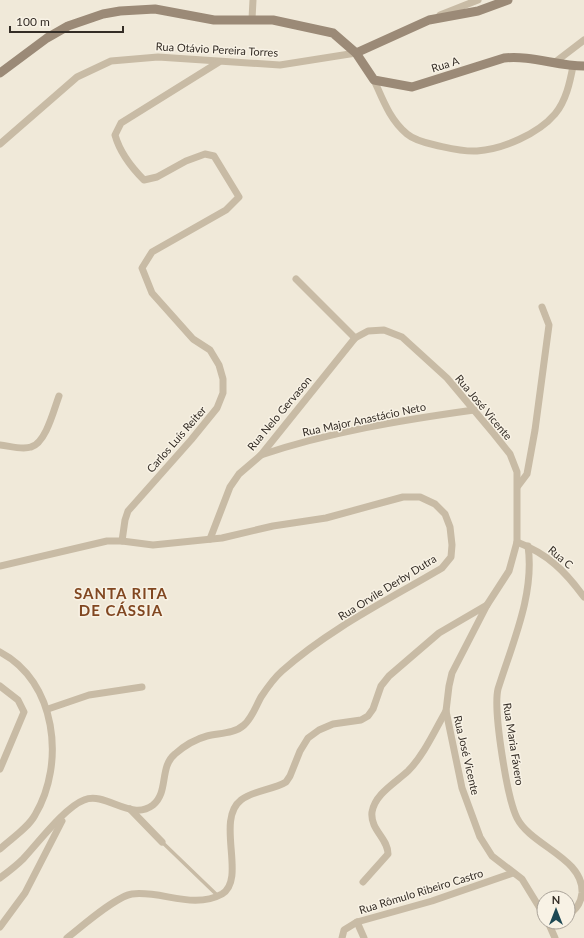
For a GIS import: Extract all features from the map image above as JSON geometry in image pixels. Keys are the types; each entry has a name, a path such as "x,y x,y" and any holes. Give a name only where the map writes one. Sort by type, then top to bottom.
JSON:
{"main road":[{"name":"Rua Otávio Pereira Torres","path":"356,52 429,20 478,11 508,0"},
{"path":"0,73 47,38 68,26 103,14 155,9 214,20 273,20 333,33 356,52 374,80"},
{"name":"Rua A","path":"374,80 412,87 504,58 517,56 573,66 584,66"}],"street":[{"path":"252,0 252,19"},
{"path":"429,20 478,0"},
{"path":"554,62 584,40"},
{"name":"Rua Otávio Pereira Torres","path":"0,144 78,76 111,61 158,57 219,62 280,64 356,52"},
{"name":"Carlos Luís Reiter","path":"122,541 128,511 217,408 223,393 223,379 219,364 210,350 193,339 152,293 142,268 152,252 226,210 240,197 214,156 205,154 186,161 158,177 144,180 133,169 118,145 115,135 121,123 219,62"},
{"path":"374,80 395,123 408,136 428,144 478,151 511,142 544,125 556,114 563,102 573,66"},
{"path":"296,279 355,338"},
{"path":"518,486 527,474 535,430 549,325 542,307"},
{"name":"Rua José Vicente","path":"368,331 384,330 402,337 447,378 510,454 517,472 517,542 509,571 487,605 452,673 446,711 462,788 480,837 492,856 522,879 536,902"},
{"name":"Rua Nelo Gervason","path":"210,539 230,487 240,474 261,455 355,338 368,331"},
{"path":"0,445 20,448 31,447 38,444 43,437 59,396"},
{"name":"Rua Major Anastácio Neto","path":"261,455 285,446 396,422 474,410"},
{"name":"Rua Orvile Derby Dutra","path":"0,566 92,543 122,541 153,545 210,539 326,518 404,497 420,497 435,504 445,514 450,527 452,545 451,557 442,568 332,634 281,672 262,696 251,717 244,726 232,732 207,736 195,740 174,754 165,769 160,798 152,805 144,810 130,809 93,798 85,799 77,803 65,814 22,860 0,878"},
{"name":"Rua C","path":"517,542 528,546 561,568 584,597"},
{"name":"Rua Maria Fávero","path":"528,546 531,562 523,608 496,699 502,746 513,806 518,819 541,842 569,863 583,879 580,903 576,907"},
{"path":"66,938 118,899 130,894 142,894 189,900 209,899 223,893 230,886 232,874 230,847 231,825 234,811 240,800 286,782 308,738 319,730 333,724 361,720 368,716 373,709 381,686 389,676 439,633 487,605"},
{"path":"0,652 18,664 30,678 48,709 52,741 52,760 41,803 30,823 0,849"},
{"path":"0,686 18,700 24,712 0,769"},
{"path":"48,709 90,695 142,687"},
{"path":"363,882 388,854 386,845 376,830 372,820 372,812 376,802 385,790 409,770 416,761 446,711"},
{"path":"130,809 162,842"},
{"name":"Rua Orvile Derby Dutra","path":"0,928 25,894 65,814"},
{"name":"Rua Rômulo Ribeiro Castro","path":"342,938 344,930 357,922 432,901 513,873"},
{"path":"357,922 364,938"}],"lane":[{"path":"162,842 217,895"}],"district":[{"name":"SANTA RITA DE CÁSSIA","path":"121,602"}]}
